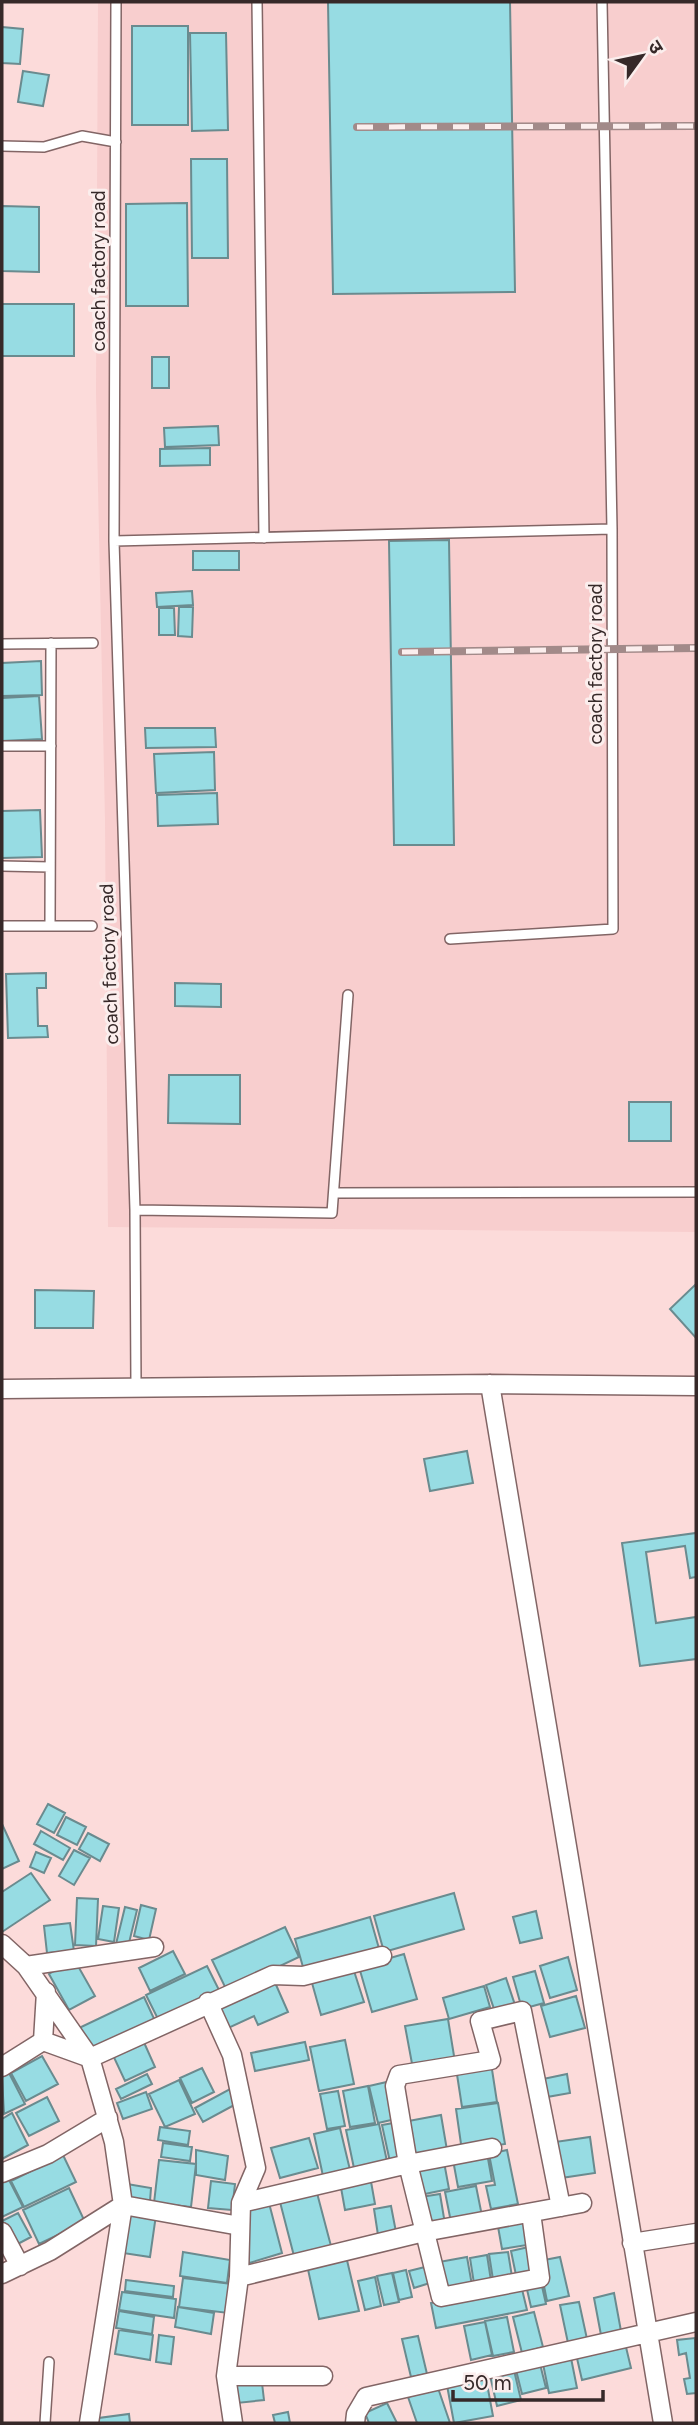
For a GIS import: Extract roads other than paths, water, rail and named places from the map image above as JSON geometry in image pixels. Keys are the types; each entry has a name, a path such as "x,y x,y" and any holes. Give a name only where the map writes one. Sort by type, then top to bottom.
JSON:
{"street":[{"path":"490,1384 663,2423"},
{"path":"2,1389 490,1384 696,1387"},
{"path":"2,1944 26,1966 90,2058 114,2142 123,2205 89,2423"},
{"path":"26,1966 154,1947"},
{"path":"43,2041 90,2058 208,2002 273,1975 303,1976 382,1956"},
{"path":"43,2041 49,1962"},
{"path":"208,2002 232,2055 256,2168 242,2203 239,2277 226,2376 233,2423"},
{"path":"531,2213 540,2278 444,2297 439,2294 408,2164 395,2086 399,2075 491,2060 480,2021 522,2011 561,2207"},
{"path":"2,2067 43,2041"},
{"path":"2,2173 48,2154 108,2118"},
{"path":"242,2203 408,2164 492,2148"},
{"path":"239,2277 424,2232 582,2203"},
{"path":"2,2274 123,2205 240,2226"},
{"path":"2,2232 20,2266"},
{"path":"632,2244 696,2233"},
{"path":"355,2423 356,2414 366,2398 696,2322"},
{"path":"226,2376 323,2376"}],"lane":[{"name":"coach factory road","path":"116,2 114,541 135,1210 136,1386"},
{"path":"257,2 264,538"},
{"name":"coach factory road","path":"450,939 613,929 612,529 602,2"},
{"path":"2,146 44,147 82,136 116,142"},
{"path":"114,541 612,529"},
{"path":"50,924 51,643"},
{"path":"2,644 93,643"},
{"path":"2,746 51,746"},
{"path":"2,866 50,867"},
{"path":"2,926 92,926"},
{"path":"135,1210 332,1213 348,995"},
{"path":"334,1193 696,1192"},
{"path":"45,2423 49,2362"}],"railway":[{"path":"357,127 696,126"},
{"path":"402,652 696,648"}]}
